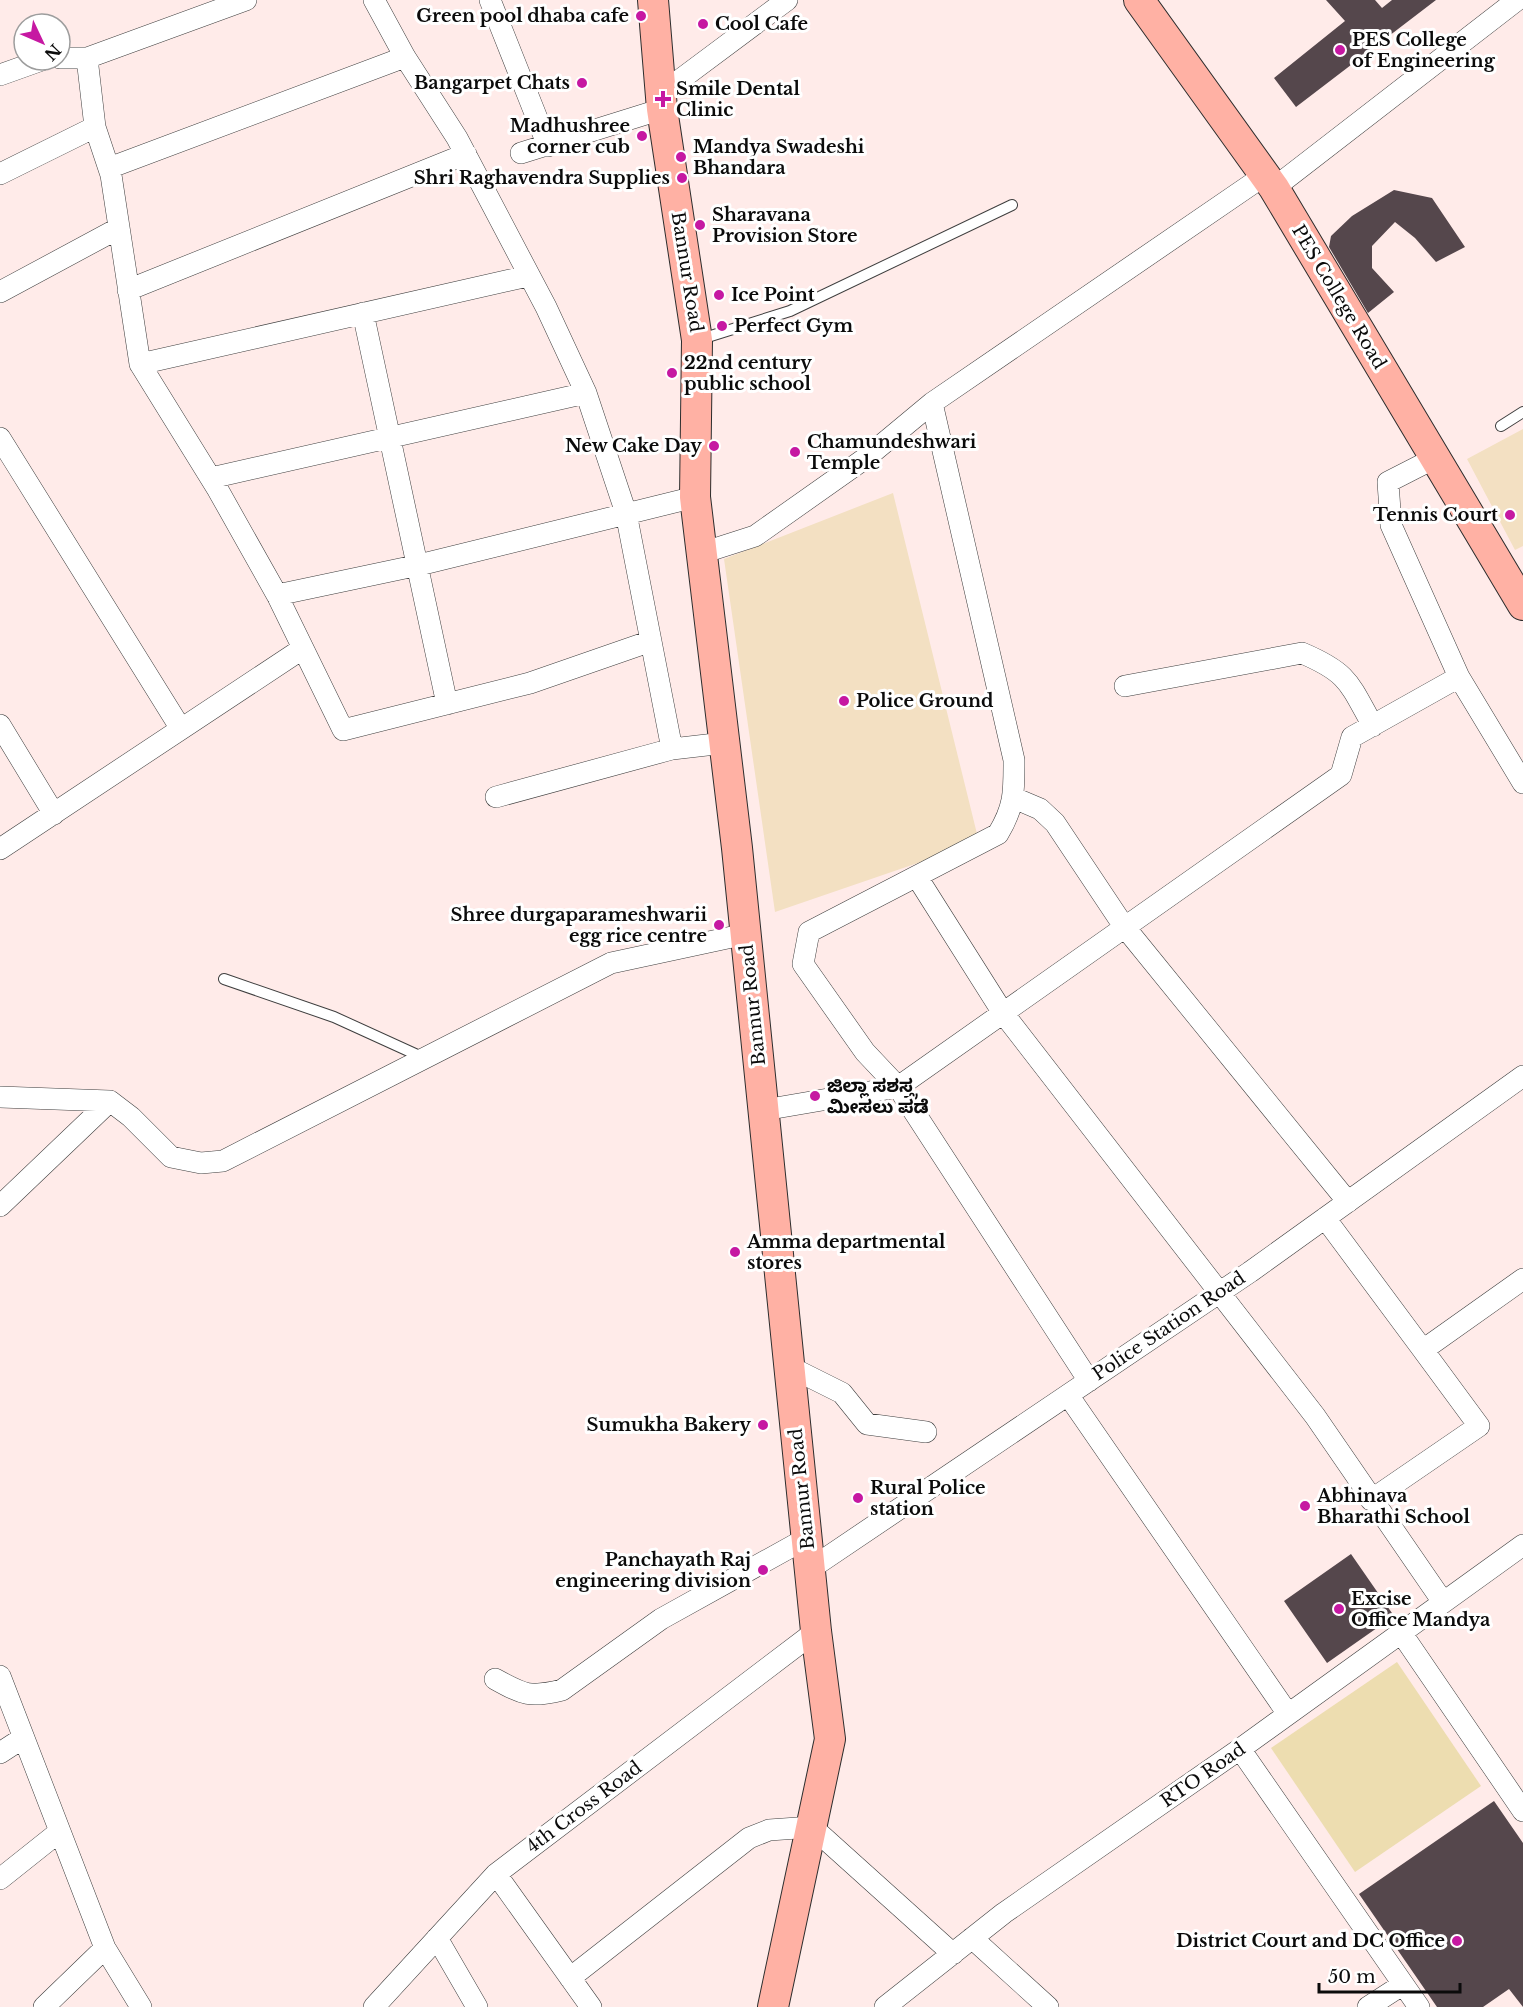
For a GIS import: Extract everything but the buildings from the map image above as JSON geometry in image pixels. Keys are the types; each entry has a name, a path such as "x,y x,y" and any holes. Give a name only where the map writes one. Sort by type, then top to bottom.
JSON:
{"main road":[{"name":"Bannur Road","path":"653,0 662,102 698,340 695,497 746,934 816,1631 830,1740 773,2006"},
{"name":"PES College Road","path":"1139,0 1270,182 1523,605"}],"street":[{"path":"72,58 87,58 246,0"},
{"path":"374,0 405,57 466,154 586,393 626,513 672,749"},
{"path":"490,0 548,146"},
{"path":"521,153 548,146 662,102 787,0"},
{"path":"702,553 754,536 867,457 932,403 1270,182 1517,0"},
{"path":"109,168 405,57"},
{"path":"87,58 95,128 109,168 140,364 211,478 277,595 343,730 530,683 651,641"},
{"path":"0,174 95,128"},
{"path":"128,290 466,154"},
{"path":"0,292 119,228"},
{"path":"140,364 528,276"},
{"path":"363,314 419,565 447,704"},
{"path":"211,478 586,393"},
{"path":"932,403 1014,759 1014,798 1011,814 998,834 809,932 803,964 865,1052 898,1087 1089,1381"},
{"path":"0,438 181,729"},
{"path":"1434,458 1388,482 1391,525 1459,677 1523,783"},
{"path":"277,595 419,565 695,497"},
{"path":"0,849 302,649"},
{"path":"1125,686 1302,653 1330,665 1345,677 1373,726"},
{"path":"764,1110 898,1087 1123,926 1341,775 1352,737 1459,677"},
{"path":"0,725 54,814"},
{"path":"496,797 672,749 724,743"},
{"path":"1014,798 1040,809 1055,823 1123,926 1348,1202"},
{"path":"917,877 1003,1013 1217,1293 1315,1416 1443,1602"},
{"path":"0,1097 110,1101 131,1117 171,1157 201,1162 223,1161 611,963 746,934"},
{"name":"Police Station Road","path":"810,1569 1217,1293 1523,1076"},
{"path":"0,1206 110,1101"},
{"path":"1324,1218 1479,1426 1371,1500"},
{"path":"1423,1350 1523,1279"},
{"path":"790,1367 842,1393 867,1424 926,1432"},
{"path":"1068,1395 1288,1714"},
{"path":"495,1679 522,1694 543,1695 562,1690 661,1619 807,1538"},
{"name":"RTO Road","path":"885,2007 972,1938 1402,1634 1523,1545"},
{"name":"4th Cross Road","path":"374,2007 496,1874 816,1631"},
{"path":"1402,1634 1523,1811"},
{"path":"0,1676 105,1948 141,2007"},
{"path":"0,1753 23,1738"},
{"path":"1240,1749 1419,2007"},
{"path":"570,1978 749,1838 770,1830 812,1827 953,1953"},
{"path":"0,1880 59,1832"},
{"path":"496,1874 591,2007"},
{"path":"437,1938 477,2007"},
{"path":"972,1938 1048,2007"},
{"path":"44,2007 105,1948"},
{"path":"1368,2007 1402,1985"}],"lane":[{"path":"698,340 790,311 1012,205"},
{"path":"1501,426 1523,412"},
{"path":"224,979 334,1017 424,1058"}],"shaded area":[{"name":"Tennis Court","path":"1523,429 1523,546 1515,550 1467,459"},
{"name":"Police Ground","path":"893,493 979,842 775,912 724,559"},
{"path":"1397,1662 1481,1786 1355,1872 1271,1748"}],"place":[{"name":"Green pool dhaba cafe","path":"641,16"},
{"name":"Cool Cafe","path":"703,24"},
{"name":"PES College of Engineering","path":"1340,50"},
{"name":"Bangarpet Chats","path":"582,83"},
{"name":"Smile Dental Clinic","path":"663,99"},
{"name":"Madhushree corner cub","path":"642,136"},
{"name":"Mandya Swadeshi Bhandara","path":"681,157"},
{"name":"Shri Raghavendra Supplies","path":"682,178"},
{"name":"Sharavana Provision Store","path":"700,225"},
{"name":"Ice Point","path":"719,295"},
{"name":"Perfect Gym","path":"722,326"},
{"name":"22nd century public school","path":"672,373"},
{"name":"New Cake Day","path":"714,446"},
{"name":"Chamundeshwari Temple","path":"795,452"},
{"name":"Tennis Court","path":"1510,515"},
{"name":"Police Ground","path":"844,701"},
{"name":"Shree durgaparameshwarii egg rice centre","path":"719,925"},
{"name":"ಜಿಲ್ಲಾ ಸಶಸ್ತ್ರ ಮೀಸಲು ಪಡೆ","path":"815,1096"},
{"name":"Amma departmental stores","path":"735,1252"},
{"name":"Sumukha Bakery","path":"763,1425"},
{"name":"Rural Police station","path":"858,1498"},
{"name":"Abhinava Bharathi School","path":"1305,1506"},
{"name":"Panchayath Raj engineering division","path":"763,1570"},
{"name":"Excise Office Mandya","path":"1339,1609"},
{"name":"District Court and DC Office","path":"1457,1941"}]}
